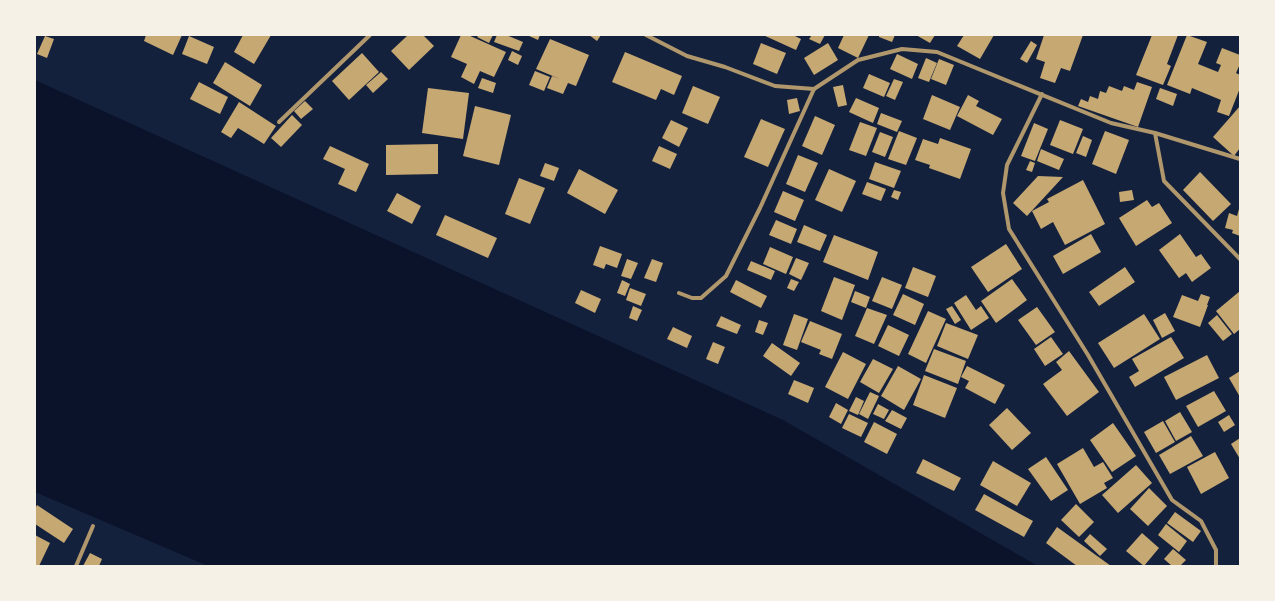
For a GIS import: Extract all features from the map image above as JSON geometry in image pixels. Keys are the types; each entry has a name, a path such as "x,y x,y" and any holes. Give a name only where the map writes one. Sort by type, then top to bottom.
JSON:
{"street":[{"path":"279,122 370,35"},
{"path":"646,35 687,56 725,67 775,86 814,90"},
{"path":"679,293 692,298 701,298 726,276 760,208 814,90 858,60 902,49 937,52 1111,123 1155,133 1240,159"},
{"path":"1042,94 1006,164 1003,193 1009,229 1088,356 1172,500 1201,521 1216,550 1216,566"},
{"path":"1155,133 1164,181 1240,258"},
{"path":"76,566 93,526"}],"water":[{"path":"35,80 783,420 1038,566 208,566 35,492"}],"building":[{"path":"146,35 182,35 173,55 144,41"},
{"path":"243,35 271,35 254,64 234,52"},
{"path":"408,35 423,35 434,46 409,70 391,51"},
{"path":"461,35 468,35 506,52 494,77 480,71 474,84 461,77 467,64 451,57"},
{"path":"479,35 493,35 489,43 477,37"},
{"path":"497,35 506,35 523,42 519,51 494,42"},
{"path":"527,35 540,35 538,40"},
{"path":"589,35 601,35 597,41"},
{"path":"763,35 793,35 801,39 796,50"},
{"path":"812,35 825,35 820,44 809,39"},
{"path":"844,35 869,35 858,58 838,48"},
{"path":"879,35 895,35 892,42 879,37"},
{"path":"916,35 935,35 930,43"},
{"path":"964,35 994,35 980,59 957,46"},
{"path":"1044,35 1083,35 1070,71 1061,68 1055,83 1040,78 1045,62 1036,59"},
{"path":"1152,35 1178,35 1167,64 1171,66 1163,85 1136,75"},
{"path":"1187,35 1207,42 1198,64 1218,72 1221,65 1216,63 1222,48 1240,55 1240,64 1236,73 1240,75 1240,88 1229,116 1217,112 1221,100 1192,88 1190,94 1167,85"},
{"path":"45,36 54,39 47,58 37,54"},
{"path":"189,36 214,47 207,64 182,54"},
{"path":"550,39 589,55 576,86 568,83 563,94 547,88 552,76 560,79 536,69"},
{"path":"1031,41 1037,45 1027,63 1020,59"},
{"path":"761,43 786,53 777,74 753,64"},
{"path":"828,43 838,60 814,75 804,58"},
{"path":"512,51 522,56 518,65 508,60"},
{"path":"625,52 682,76 674,95 661,89 656,100 612,82"},
{"path":"362,53 379,72 349,100 332,81"},
{"path":"897,54 918,64 912,79 890,69"},
{"path":"926,58 937,63 929,82 918,78"},
{"path":"939,59 954,65 946,85 931,79"},
{"path":"225,62 262,85 250,106 213,83"},
{"path":"535,71 550,77 544,91 529,85"},
{"path":"381,72 388,79 373,93 366,85"},
{"path":"869,74 890,83 884,97 863,88"},
{"path":"482,78 496,83 493,93 478,88"},
{"path":"894,79 903,82 895,100 886,96"},
{"path":"199,82 228,97 220,114 190,99"},
{"path":"1137,82 1152,87 1138,127 1078,106 1081,99 1088,102 1090,96 1098,99 1100,91 1106,93 1109,86 1122,91 1124,86 1134,90"},
{"path":"843,85 847,105 838,107 833,87"},
{"path":"693,86 720,97 708,124 682,113"},
{"path":"428,88 469,93 463,139 422,133"},
{"path":"1160,88 1177,94 1173,106 1156,99"},
{"path":"932,95 960,107 950,130 923,119"},
{"path":"968,95 979,101 976,106 1002,119 993,135 957,116"},
{"path":"797,98 800,111 789,114 787,100"},
{"path":"856,98 879,108 873,123 849,112"},
{"path":"305,101 313,109 301,119 294,111"},
{"path":"239,102 276,126 264,144 238,128 231,138 221,132"},
{"path":"475,106 511,115 499,165 463,156"},
{"path":"1240,106 1240,148 1234,156 1213,137"},
{"path":"881,113 902,121 897,132 877,124"},
{"path":"292,115 302,125 281,147 271,138"},
{"path":"815,116 835,125 822,155 802,146"},
{"path":"761,119 785,129 768,167 744,157"},
{"path":"671,120 688,128 679,147 662,138"},
{"path":"1060,120 1083,129 1073,154 1050,145"},
{"path":"860,122 877,128 866,156 849,150"},
{"path":"1034,123 1048,129 1035,161 1021,156"},
{"path":"899,131 917,138 906,165 888,159"},
{"path":"1105,131 1129,140 1116,174 1092,164"},
{"path":"880,132 893,137 885,157 872,152"},
{"path":"1083,136 1092,140 1086,157 1076,153"},
{"path":"940,138 971,149 960,179 929,168 930,165 915,160 923,139 938,144"},
{"path":"438,144 438,174 386,175 386,145"},
{"path":"330,146 369,164 356,192 338,184 345,169 323,159"},
{"path":"659,146 677,154 670,169 652,161"},
{"path":"1041,149 1064,159 1059,170 1037,161"},
{"path":"798,155 818,163 805,192 786,184"},
{"path":"1030,161 1035,163 1032,172 1026,170"},
{"path":"875,162 901,171 894,188 869,179"},
{"path":"545,163 559,168 554,181 540,176"},
{"path":"579,169 618,190 605,214 567,193"},
{"path":"829,169 856,181 842,212 815,200"},
{"path":"1200,172 1231,204 1213,221 1183,190"},
{"path":"1038,176 1063,177 1027,216 1013,203"},
{"path":"519,178 545,188 530,224 505,214"},
{"path":"1083,180 1105,224 1065,245 1053,222 1041,229 1032,211 1049,202 1047,199"},
{"path":"867,182 886,189 881,201 862,194"},
{"path":"894,190 901,192 898,200 891,197"},
{"path":"1132,190 1134,200 1120,202 1119,192"},
{"path":"783,191 804,200 795,221 774,212"},
{"path":"397,193 421,206 412,224 387,211"},
{"path":"1147,200 1152,207 1159,203 1172,223 1136,246 1119,218"},
{"path":"1239,209 1240,236 1232,233 1233,230 1225,228 1229,213 1237,216"},
{"path":"445,215 497,238 488,258 436,235"},
{"path":"776,220 797,229 791,244 769,235"},
{"path":"804,225 827,235 820,251 797,242"},
{"path":"1091,234 1101,252 1063,274 1053,256"},
{"path":"1180,234 1196,257 1201,254 1211,268 1192,282 1186,273 1179,278 1159,250"},
{"path":"834,235 878,252 868,280 823,262"},
{"path":"1006,244 1022,269 988,292 971,267"},
{"path":"600,246 622,254 617,268 606,264 604,269 593,265"},
{"path":"770,247 793,257 786,274 763,264"},
{"path":"796,258 809,263 801,280 789,274"},
{"path":"627,259 638,263 631,279 621,276"},
{"path":"652,259 663,263 656,282 644,278"},
{"path":"751,261 775,271 771,280 747,270"},
{"path":"913,267 936,276 928,297 905,288"},
{"path":"1125,267 1135,282 1099,306 1089,292"},
{"path":"834,277 855,285 842,320 821,311"},
{"path":"882,277 902,285 892,309 872,301"},
{"path":"791,279 799,282 794,291 787,288"},
{"path":"1012,279 1027,300 996,323 981,301"},
{"path":"622,280 630,284 625,296 617,293"},
{"path":"736,280 767,296 761,308 730,292"},
{"path":"630,288 646,294 641,306 626,300"},
{"path":"581,290 601,299 595,313 575,303"},
{"path":"855,291 870,297 866,308 851,302"},
{"path":"1240,291 1240,329 1234,334 1216,311"},
{"path":"903,294 924,304 915,325 893,315"},
{"path":"1201,294 1210,297 1200,327 1173,317 1182,295 1198,301"},
{"path":"966,295 976,310 981,306 989,318 971,330 954,303"},
{"path":"633,306 642,310 637,321 629,318"},
{"path":"952,306 961,320 955,324 946,309"},
{"path":"1037,307 1055,332 1036,345 1018,320"},
{"path":"867,308 887,315 874,344 855,336"},
{"path":"928,311 946,319 926,363 908,354"},
{"path":"1165,313 1175,331 1162,338 1153,320"},
{"path":"794,314 808,319 797,350 783,345"},
{"path":"1144,314 1160,339 1114,368 1098,343"},
{"path":"1217,315 1232,334 1223,341 1208,323"},
{"path":"721,316 741,325 737,334 716,326"},
{"path":"759,320 768,323 763,335 755,332"},
{"path":"810,321 842,334 832,359 819,354 821,350 801,342"},
{"path":"946,323 978,335 968,359 937,346"},
{"path":"888,325 909,335 899,356 878,346"},
{"path":"673,327 692,336 687,348 667,339"},
{"path":"1051,337 1063,354 1045,366 1034,349"},
{"path":"1171,337 1184,358 1135,387 1129,377 1139,371 1132,359"},
{"path":"713,342 725,347 718,364 706,359"},
{"path":"772,343 800,363 791,376 763,356"},
{"path":"934,349 966,361 958,384 925,371"},
{"path":"1069,351 1099,392 1067,416 1043,384 1062,370 1056,362"},
{"path":"843,352 866,364 848,399 825,387"},
{"path":"1207,355 1219,378 1176,400 1164,377"},
{"path":"873,359 893,369 879,393 860,382"},
{"path":"898,366 921,379 904,410 881,396"},
{"path":"967,366 1005,385 995,404 965,388 969,381 961,377"},
{"path":"1240,371 1240,397 1229,378"},
{"path":"924,375 957,388 945,418 913,405"},
{"path":"794,380 814,388 808,403 788,394"},
{"path":"1214,391 1226,411 1198,427 1186,406"},
{"path":"870,392 879,396 868,419 859,414"},
{"path":"856,397 864,401 858,415 849,411"},
{"path":"836,403 848,410 841,424 829,417"},
{"path":"878,404 889,410 884,419 873,414"},
{"path":"1007,408 1031,433 1012,450 989,425"},
{"path":"892,410 907,418 901,429 885,421"},
{"path":"1180,412 1192,432 1176,441 1165,421"},
{"path":"849,414 868,423 861,437 842,428"},
{"path":"1229,415 1235,425 1224,432 1218,422"},
{"path":"1163,421 1175,442 1156,453 1144,432"},
{"path":"874,422 897,434 887,454 864,442"},
{"path":"1113,423 1136,456 1112,472 1090,440"},
{"path":"1191,436 1203,456 1170,474 1159,455"},
{"path":"1240,438 1240,459 1231,444"},
{"path":"1083,448 1094,467 1103,462 1113,478 1104,483 1107,488 1080,504 1057,464"},
{"path":"1215,452 1229,478 1201,494 1187,467"},
{"path":"1046,457 1068,490 1051,501 1028,469"},
{"path":"923,459 961,478 954,491 916,473"},
{"path":"993,461 1031,483 1017,506 980,485"},
{"path":"1136,465 1152,483 1118,513 1102,495"},
{"path":"1149,488 1167,506 1148,526 1130,509"},
{"path":"984,494 1033,521 1024,537 975,510"},
{"path":"1076,504 1094,522 1079,537 1061,520"},
{"path":"37,505 73,529 64,543 35,524 35,509"},
{"path":"1175,512 1201,531 1193,542 1167,523"},
{"path":"1166,524 1187,541 1179,552 1158,535"},
{"path":"1057,527 1111,566 1077,566 1046,543"},
{"path":"1142,533 1159,548 1144,566 1126,551"},
{"path":"1090,534 1107,549 1100,556 1084,541"},
{"path":"35,535 50,543 39,566 35,566"},
{"path":"1173,549 1186,560 1180,566 1172,566 1164,559"},
{"path":"90,553 102,559 99,566 83,566"}]}
